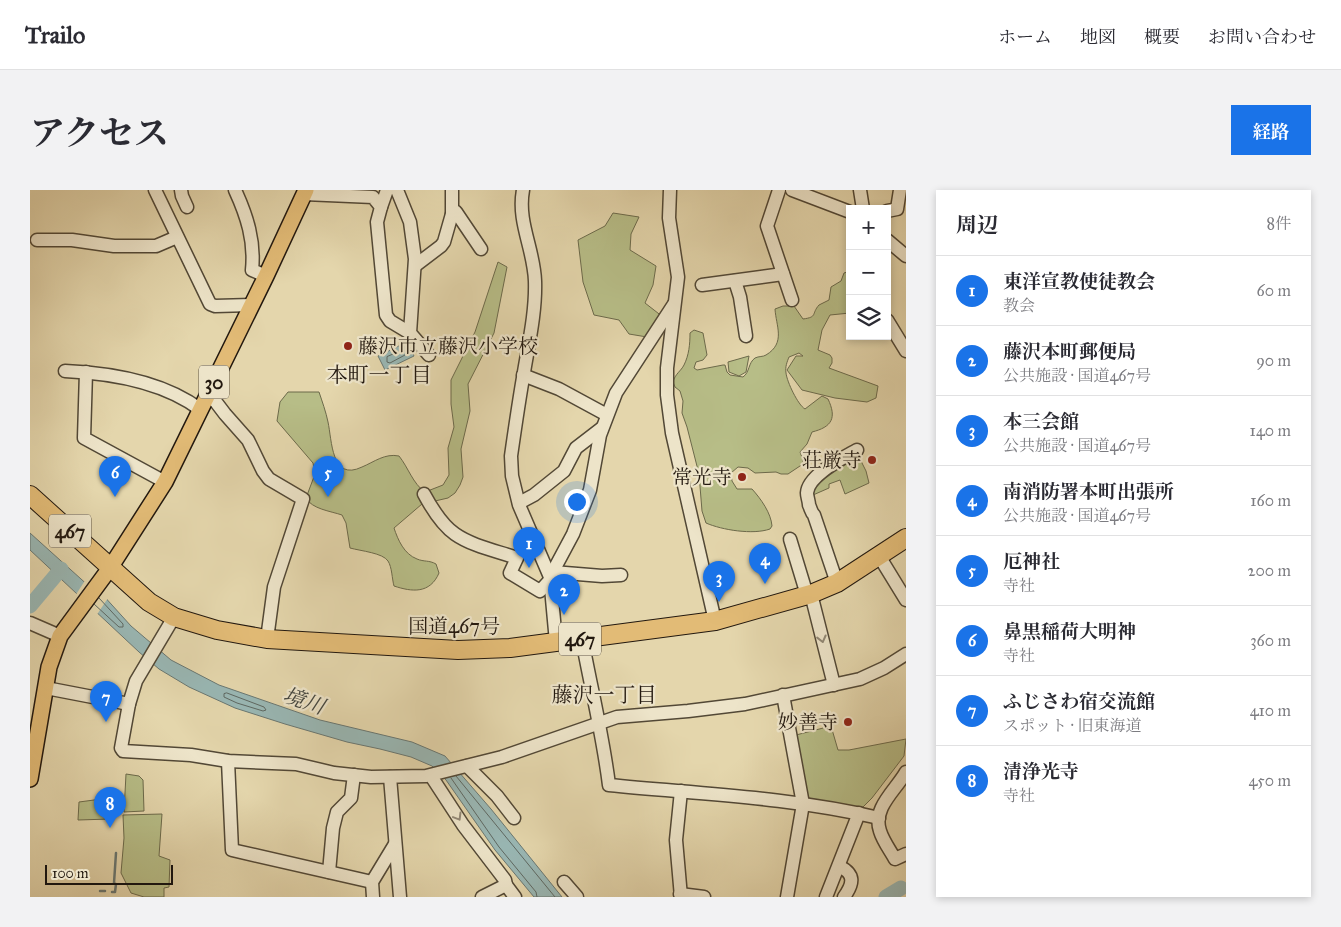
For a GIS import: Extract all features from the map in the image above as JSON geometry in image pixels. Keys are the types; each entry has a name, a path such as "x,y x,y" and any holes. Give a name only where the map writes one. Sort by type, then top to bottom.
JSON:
{"highway":[{"name":"国道467号","path":"30,495 149,602 174,617 217,630 267,639 458,650 510,648 715,621 809,594 837,583 906,538"}],"main road":[{"name":"30","path":"30,780 34,733 46,688 49,667 60,636 80,606 110,568 165,482 210,393 305,192"}],"street":[{"path":"155,190 210,304 215,306 251,306"},
{"path":"181,190 187,207"},
{"path":"235,190 242,204 253,241 252,270 266,276"},
{"path":"386,190 377,222 386,315 390,321 410,333 429,355"},
{"path":"398,190 410,222 416,265 410,333"},
{"path":"416,265 444,242 452,214 452,190"},
{"path":"523,190 521,198 522,223 533,256 535,307 511,456 512,476 518,503 551,576 556,642"},
{"path":"670,190 669,218 678,277 667,368 667,395 672,433 715,621"},
{"path":"779,190 767,226 792,300"},
{"path":"792,190 846,210"},
{"path":"860,190 862,205"},
{"path":"891,211 897,210 900,190"},
{"path":"305,192 373,197 381,207"},
{"path":"452,214 456,212 481,249"},
{"path":"37,240 72,240 114,246 146,247 156,246 177,237"},
{"path":"891,243 906,256"},
{"path":"702,285 783,274"},
{"path":"735,281 740,297 746,336"},
{"path":"424,494 441,520 455,534 517,558 510,574 540,591 551,576 573,534 590,490 602,428 616,393 674,304"},
{"path":"891,327 906,351"},
{"path":"65,371 121,377 177,396 201,410"},
{"path":"86,372 84,438 165,482"},
{"path":"523,375 559,389 607,414"},
{"path":"210,393 225,414 248,440 269,479 304,499 274,587 267,639"},
{"path":"518,503 534,495 564,471 576,448 602,428"},
{"path":"837,583 814,515 811,512 807,492 818,475 857,450"},
{"path":"790,539 809,594 834,685"},
{"path":"879,556 906,600"},
{"path":"551,576 621,575"},
{"path":"174,617 136,681 129,704 122,751 191,755 228,761 296,764 354,775 390,777 435,775 502,757 600,722 627,716 745,704 834,685 869,676 906,654"},
{"path":"30,623 60,636"},
{"path":"582,639 600,722 603,787 736,795 803,804 879,818"},
{"path":"46,688 129,704"},
{"path":"783,695 803,804 788,897"},
{"path":"228,761 232,850 372,882"},
{"path":"464,767 497,796 514,818"},
{"path":"906,772 883,805 879,818 880,832 895,859 906,854"},
{"path":"329,872 333,828 337,812 351,798 354,775"},
{"path":"435,775 463,824 505,880 506,885 515,897"},
{"path":"390,777 400,897"},
{"path":"681,791 676,840 680,896 704,897"},
{"path":"826,897 858,814"},
{"path":"373,897 372,882 395,844"},
{"path":"839,866 851,875 851,885 844,897"},
{"path":"564,882 577,897"},
{"path":"482,897 506,885"}],"green space":[{"path":"613,213 639,217 631,234 630,250 656,266 653,285 645,303 663,317 653,338 629,334 619,320 594,315 583,282 578,240 605,226"},
{"path":"498,262 507,267 494,333 468,384 470,411 461,449 463,477 460,485 455,493 448,498 422,504 394,528 408,554 417,559 436,564 439,573 431,585 420,590 394,586 390,566 385,558 377,554 350,548 346,523 342,515 312,505 306,498 315,474 313,463 277,421 280,402 288,392 319,392 327,418 332,448 339,464 344,469 352,470 380,458 394,455 399,456 417,485 425,492 443,485 449,475 448,448 454,427 451,404 451,380 475,332"},
{"path":"846,272 846,313 830,315 822,330 818,350 830,355 832,358 829,368 878,386 876,398 867,402 835,398 802,390 787,370 796,356 803,356 799,353 789,357 786,367 787,377 799,403 805,409 822,396 828,399 832,411 831,421 819,430 812,432 807,444 800,452 803,464 788,474 776,472 755,473 748,468 738,467 731,473 732,481 737,489 752,489 762,502 768,511 771,521 772,526 770,529 755,532 738,531 706,523 702,511 699,474 682,413 683,401 680,391 673,382 687,357 690,333 694,330 703,333 707,355 703,360 696,362 694,368 697,370 725,365 730,375 743,377 756,357 766,355 776,345 778,334 775,309 783,306 794,306 803,319 811,317 819,305 829,300 831,287 841,281"},
{"path":"749,356 746,372 739,376 729,372 728,362"},
{"path":"858,455 866,471 869,483 845,494 840,480 829,484 829,488 813,495 810,487 838,466"},
{"path":"831,726 838,750 849,750 906,739 904,756 862,808 805,798 796,735"},
{"path":"126,774 139,776 143,780 144,811 124,812"},
{"path":"109,798 110,819 78,820 79,802"},
{"path":"162,814 159,856 170,860 169,887 164,888 164,897 144,897 131,893 121,873 124,838 123,815"}],"water":[{"path":"407,342 414,356 385,370 378,356"},
{"path":"30,533 91,588 102,594 131,626 171,660 219,685 320,720 412,742 445,756 491,809 562,897 534,897 495,850 446,780 432,766 411,757 347,742 235,708 189,687 159,669 30,550"}],"pier":[{"path":"86,579 108,598 96,616 75,596"}],"waterway":[{"path":"30,606 61,569"},
{"path":"112,892 115,892 116,884 114,883 116,853"},
{"path":"886,897 901,888"},
{"path":"100,891 105,891"}],"place":[{"name":"藤沢市立藤沢小学校","path":"348,346"},
{"name":"荘厳寺","path":"872,460"},
{"name":"常光寺","path":"742,477"},
{"name":"鼻黒稲荷大明神","path":"115,497"},
{"name":"厄神社","path":"328,497"},
{"name":"東洋宣教使徒教会","path":"529,568"},
{"name":"南消防署本町出張所","path":"765,584"},
{"name":"本三会館","path":"719,602"},
{"name":"藤沢本町郵便局","path":"564,615"},
{"name":"ふじさわ宿交流館","path":"106,722"},
{"name":"妙善寺","path":"848,722"},
{"name":"清浄光寺","path":"110,828"}],"district":[{"name":"本町一丁目","path":"379,375"},
{"name":"藤沢一丁目","path":"604,695"}],"water label":[{"name":"境川","path":"304,701"}]}
